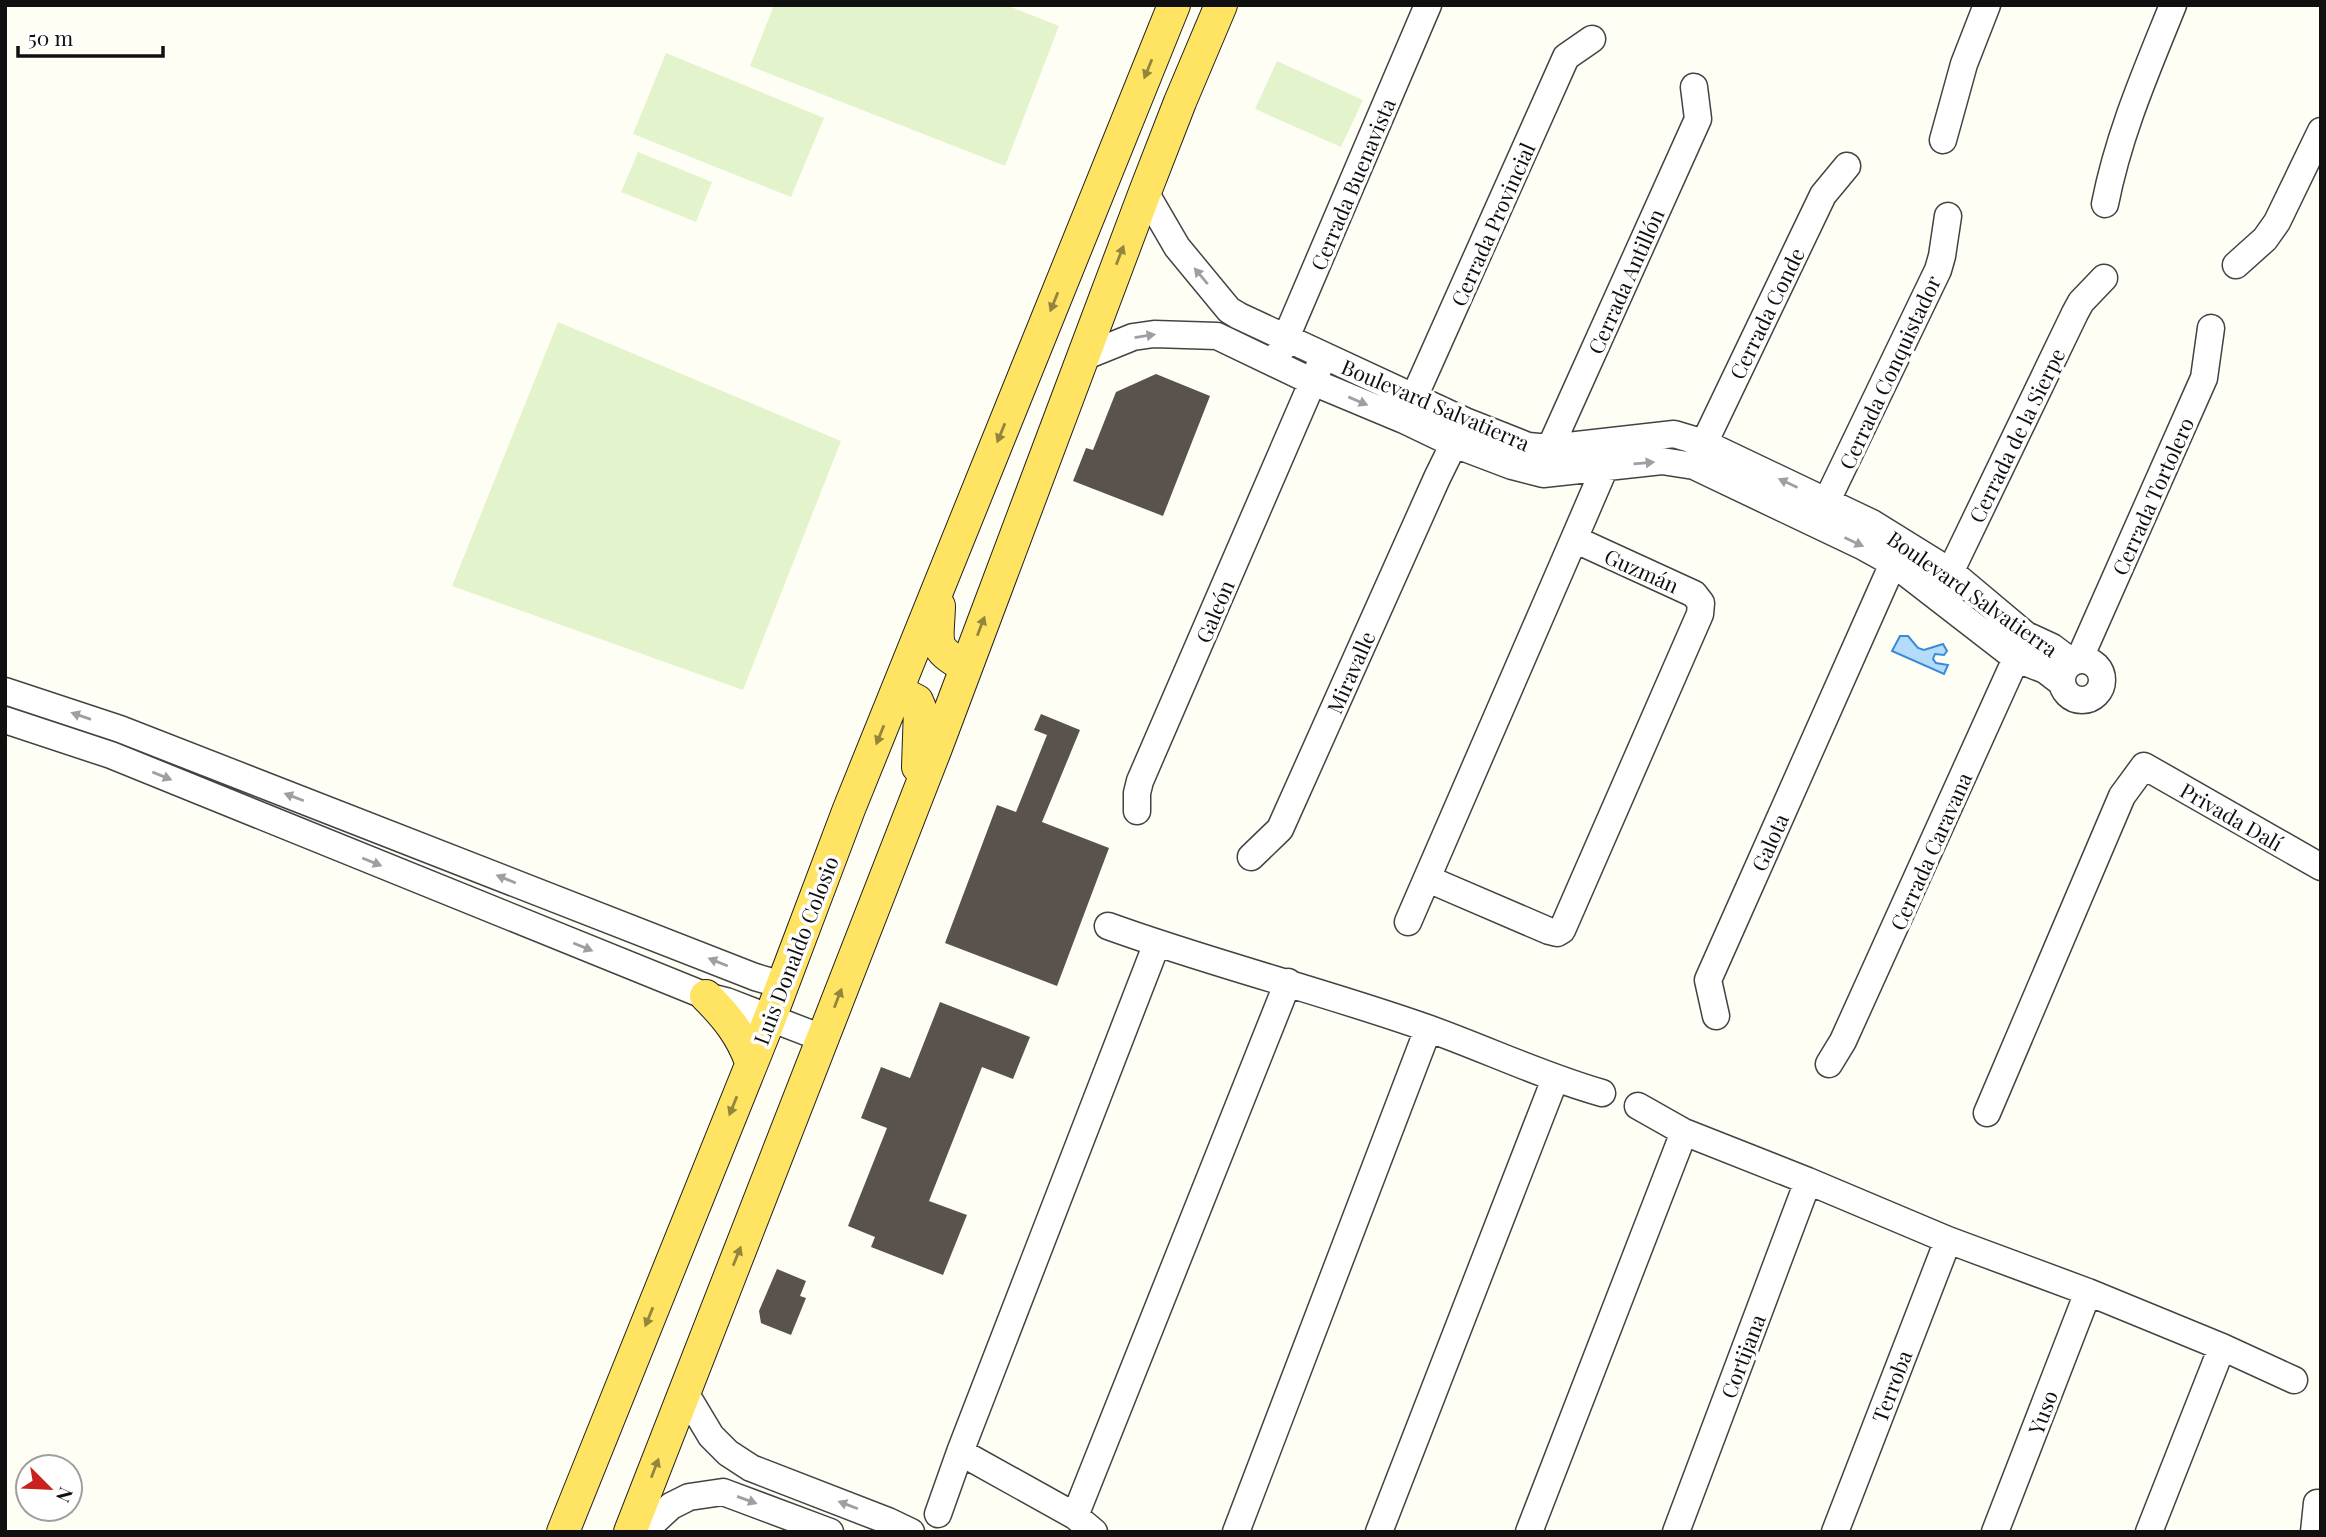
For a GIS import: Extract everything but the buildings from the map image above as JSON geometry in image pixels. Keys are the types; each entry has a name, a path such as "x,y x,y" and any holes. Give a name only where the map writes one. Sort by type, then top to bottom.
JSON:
{"main road":[{"path":"630,1532 922,782 1144,192 1222,5"},
{"path":"1174,6 1175,42 1197,61"},
{"name":"Luis Donaldo Colosio","path":"563,1532 940,584 1174,6"},
{"path":"940,584 938,646 944,655 965,667"},
{"path":"898,691 917,701 920,708 918,766 922,782"},
{"path":"706,996 732,1023 751,1062"}],"street":[{"name":"Cerrada Buenavista","path":"1280,351 1429,5"},
{"path":"1943,140 1964,64 1987,5"},
{"path":"2105,204 2113,161 2127,119 2173,5"},
{"name":"Cerrada Provincial","path":"1409,408 1566,57 1592,39"},
{"name":"Cerrada Antillón","path":"1546,461 1698,119 1694,87"},
{"path":"2236,265 2266,239 2277,222 2321,131"},
{"name":"Cerrada Conde","path":"1699,455 1823,195 1847,166"},
{"name":"Boulevard Salvatierra","path":"1144,192 1177,247 1229,310 1313,382 1409,408"},
{"name":"Cerrada Conquistador","path":"1822,513 1938,271 1948,216"},
{"name":"Cerrada de la Sierpe","path":"1937,598 2075,313 2081,302 2104,278"},
{"path":"1217,336 1229,310"},
{"name":"Cerrada Tortolero","path":"2071,668 2204,378 2211,328"},
{"name":"Boulevard Salvatierra","path":"1081,358 1133,337 1154,334 1217,336 1280,351 1324,357 1409,408 1460,432 1511,466 1546,461 1610,440 1674,434 1699,455 1822,513 1864,547 1898,552 1951,572 2045,670 2071,668"},
{"name":"Galeón","path":"1137,811 1140,781 1324,357"},
{"name":"Miravalle","path":"1251,857 1280,829 1460,432"},
{"path":"1408,922 1605,467 1610,440"},
{"name":"Boulevard Salvatierra","path":"1546,461 1605,467 1699,455"},
{"name":"Guzmán","path":"1428,879 1549,931 1557,933 1562,930 1700,614 1700,603 1694,594 1574,539"},
{"name":"Boulevard Salvatierra","path":"1898,552 1937,598 2021,647"},
{"name":"Galota","path":"1716,1016 1708,981 1898,552"},
{"name":"Cerrada Caravana","path":"1829,1064 1843,1041 2021,647"},
{"path":"5,691 120,729 755,977 782,985"},
{"path":"5,720 111,755 706,996 822,1038"},
{"path":"111,755 120,729"},
{"name":"Privada Dalí","path":"1987,1113 2122,796 2144,766 2321,867"},
{"path":"432,886 444,855"},
{"path":"1108,926 1429,1029 1555,1079 1602,1093"},
{"path":"938,1514 1157,943"},
{"path":"960,1452 1085,1524 1288,982"},
{"path":"1236,1532 1429,1029"},
{"path":"1379,1532 1555,1079"},
{"path":"1638,1106 1684,1132 1948,1240 2088,1292 2294,1380"},
{"path":"1529,1532 1684,1132"},
{"name":"Cortijana","path":"1676,1532 1808,1181"},
{"name":"Terroba","path":"1835,1532 1948,1240"},
{"name":"Yuso","path":"1995,1532 2088,1292"},
{"path":"2149,1532 2222,1347"},
{"path":"684,1391 711,1436 728,1453 751,1468 911,1532"},
{"path":"643,1532 671,1506 689,1497 723,1492 830,1532"},
{"path":"2314,1532 2317,1503"}],"green space":[{"path":"774,5 1006,5 1059,26 1005,166 750,66"},
{"path":"666,53 824,118 791,197 633,134"},
{"path":"1277,61 1363,100 1341,147 1255,109"},
{"path":"638,152 712,182 696,222 621,192"},
{"path":"558,322 841,441 743,690 452,586"}],"water":[{"path":"1900,636 1908,636 1918,648 1924,650 1943,644 1947,651 1944,655 1935,654 1933,659 1936,663 1948,665 1944,674 1892,651"}]}
